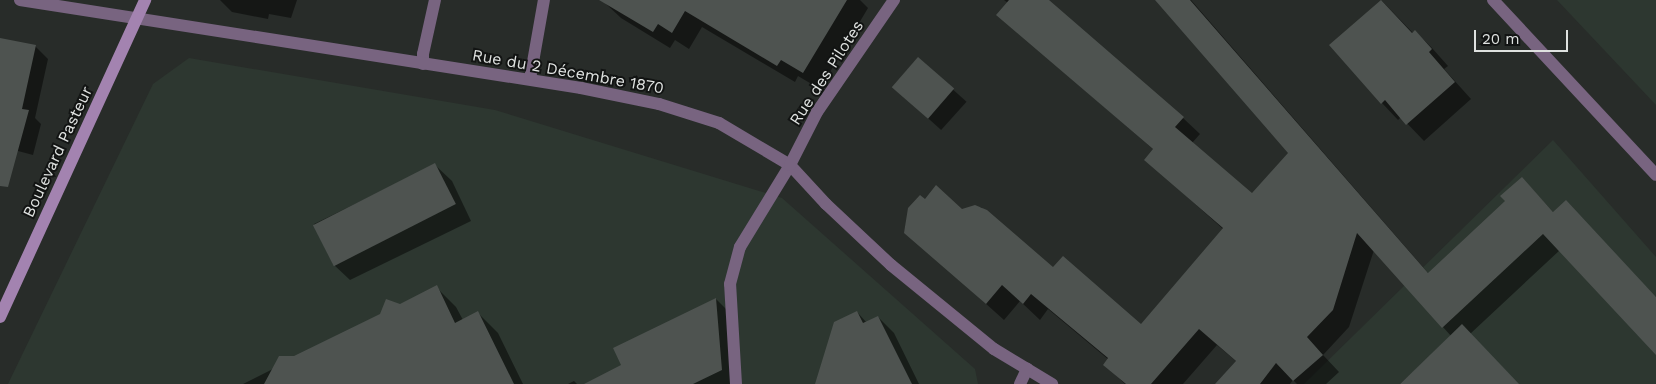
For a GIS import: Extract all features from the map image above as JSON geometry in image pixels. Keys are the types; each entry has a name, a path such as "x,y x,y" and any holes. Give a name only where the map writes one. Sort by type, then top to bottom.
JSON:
{"main road":[{"name":"Boulevard Pasteur","path":"0,317 145,0"}],"street":[{"name":"Rue du 2 Décembre 1870","path":"20,0 530,80 631,98 719,123 790,165 826,204 891,265 994,349 1052,384"},
{"path":"423,64 423,54 435,0"},
{"path":"530,80 544,0"},
{"name":"Rue des Pilotes","path":"736,384 730,284 740,247 790,165 817,112 894,0"},
{"path":"1493,0 1656,175"},
{"path":"1020,384 1027,369"}],"shaded area":[{"path":"1557,0 1656,0 1656,105"},
{"path":"189,58 495,110 782,198 975,369 978,384 8,384 153,84"},
{"path":"1553,140 1656,257 1656,384 1304,384"}],"building":[{"path":"599,0 847,0 803,73 781,60 777,66 685,11 672,33 658,24 653,32"},
{"path":"1009,0 1049,0 1184,117 1175,127 1252,193 1288,153 1155,0 1190,0 1428,273 1505,201 1500,196 1522,177 1553,212 1566,200 1656,297 1656,355 1543,234 1442,328 1357,233 1333,310 1307,337 1323,355 1293,381 1276,363 1260,384 1215,384 1236,361 1199,329 1151,384 1126,384 1103,365 1108,358 1031,294 1023,304 1002,285 986,304 904,233 908,208 920,195 925,199 936,185 962,209 975,205 987,210 1053,267 1063,256 1141,324 1223,228 1144,160 1153,149 996,15"},
{"path":"1381,0 1412,33 1415,30 1432,49 1429,52 1455,82 1406,125 1385,100 1381,104 1329,45"},
{"path":"0,38 36,45 22,109 29,110 8,187 0,186"},
{"path":"918,57 954,88 928,119 892,87"},
{"path":"435,163 456,204 334,266 313,225"},
{"path":"437,285 455,323 478,311 514,384 264,384 279,356 294,356 380,314 386,299 400,304"},
{"path":"716,298 722,370 693,384 584,384 621,365 613,348"},
{"path":"857,311 863,323 878,316 912,384 815,384 834,322"},
{"path":"1462,324 1519,384 1400,384"}]}
